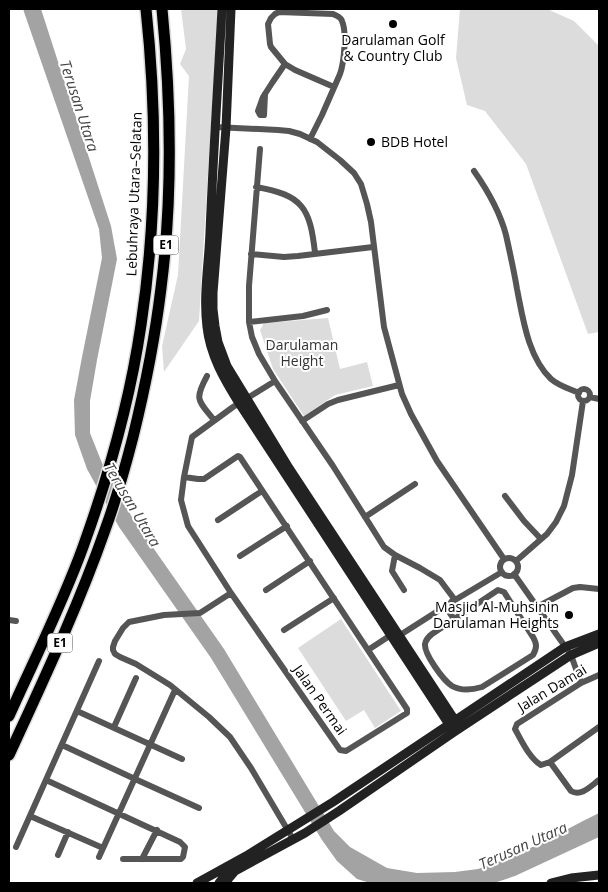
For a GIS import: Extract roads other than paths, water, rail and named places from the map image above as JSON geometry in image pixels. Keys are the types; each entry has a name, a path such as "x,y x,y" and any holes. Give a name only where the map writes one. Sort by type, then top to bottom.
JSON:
{"highway":[{"name":"Lebuhraya Utara–Selatan","path":"9,716 71,579 92,522 109,468 135,359 150,251 153,89 146,9"},
{"name":"E1","path":"9,755 66,630 106,529 122,477 152,352 164,265 169,171 169,127 162,9"}],"street":[{"path":"222,9 206,293 207,328 216,363 226,382 290,468 394,635 455,726"},
{"path":"231,9 226,128 213,309 218,342 242,401"},
{"path":"310,138 322,115 342,69 344,43 342,21 336,15 284,11 275,14 268,24 270,44 273,50 285,64 334,87"},
{"path":"265,94 285,64"},
{"path":"215,127 283,130 300,134 317,142 340,160 361,184 368,204 384,327 399,386 437,461 504,559"},
{"path":"260,149 248,305 248,322 259,354 384,547 395,556 440,580 461,615"},
{"path":"474,170 486,188 503,223 526,330 536,357 551,378 566,388 579,393"},
{"path":"256,187 280,192 300,204 310,222 315,253"},
{"path":"252,254 284,257 373,247"},
{"path":"248,322 303,316 327,310"},
{"path":"206,376 200,389 199,398 214,420"},
{"name":"Jalan Permai","path":"184,477 204,478 238,456 240,458 287,526 408,711 406,713 346,751 340,750 188,526 181,500 184,477 192,437 242,401 275,381"},
{"path":"302,421 328,404 338,400 399,386"},
{"path":"579,393 584,389 588,390 590,397"},
{"path":"516,561 547,534 556,522 567,499 583,401 580,399 579,393"},
{"path":"583,401 588,400 590,397 599,398"},
{"path":"365,517 415,484"},
{"path":"218,520 262,491"},
{"path":"506,496 540,539"},
{"path":"240,556 287,526"},
{"path":"395,556 392,571 404,590"},
{"path":"504,559 509,558 516,561 518,567 514,574"},
{"path":"504,559 500,566 502,572 506,575 514,574"},
{"path":"266,590 310,561"},
{"path":"368,650 502,572"},
{"path":"514,574 568,651 581,683"},
{"path":"538,607 573,588 599,589"},
{"path":"495,591 503,591 536,643 534,655 482,688 463,689 452,686 437,670 425,649 426,640 454,619 495,591"},
{"path":"232,593 200,612 171,614 129,622 123,628 113,647 115,654 143,668 176,690 230,737 252,768 293,839"},
{"path":"284,630 334,598"},
{"path":"445,606 454,619"},
{"path":"226,883 236,871 305,833 339,811 455,726 470,710 599,634"},
{"path":"394,635 426,677 444,704 455,726"},
{"path":"197,883 288,831 455,726 568,651 599,643"},
{"path":"16,847 99,661"},
{"path":"426,677 437,670"},
{"name":"Jalan Damai","path":"550,762 538,763 515,729 517,724 581,683 599,675"},
{"path":"114,727 136,678"},
{"path":"99,857 176,690"},
{"path":"444,704 456,709 470,710"},
{"path":"77,711 182,759"},
{"path":"599,727 550,762 570,791 575,794 599,780"},
{"path":"62,745 199,808"},
{"path":"46,780 156,830 184,845 185,851 181,860 123,859"},
{"path":"30,816 103,848"},
{"path":"142,859 156,830"},
{"path":"58,855 68,832"},
{"path":"219,883 238,861"},
{"path":"234,883 236,871"},
{"path":"551,883 571,878 599,875"}],"place":[{"name":"Darulaman Golf & Country Club","path":"393,24"},
{"name":"BDB Hotel","path":"371,142"},
{"name":"Masjid Al-Muhsinin Darulaman Heights","path":"569,615"}],"water label":[{"name":"Terusan Utara","path":"79,106"},
{"name":"Terusan Utara","path":"132,505"},
{"name":"Terusan Utara","path":"523,846"}],"park label":[{"name":"Darulaman Height","path":"302,354"}]}
